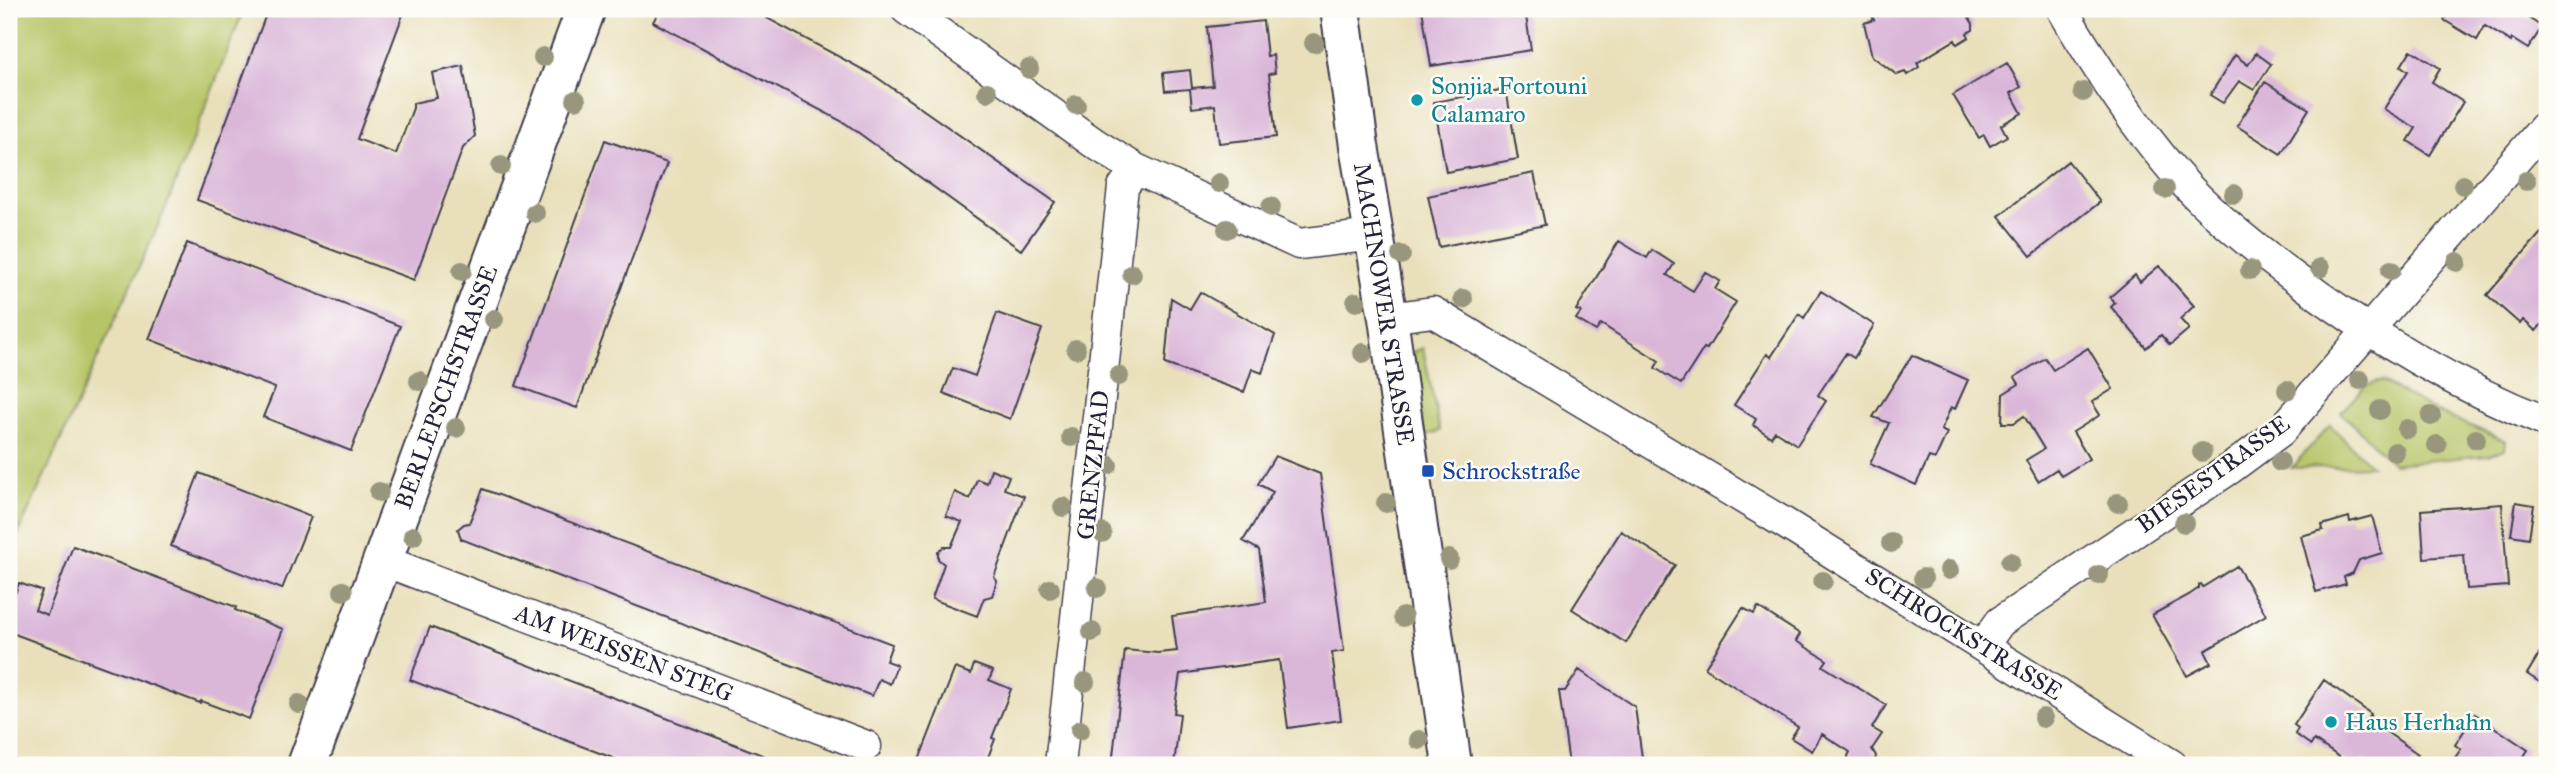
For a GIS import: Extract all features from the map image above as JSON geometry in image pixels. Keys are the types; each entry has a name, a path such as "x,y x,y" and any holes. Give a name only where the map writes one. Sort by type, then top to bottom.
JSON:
{"street":[{"name":"BERLEPSCHSTRASSE","path":"307,765 586,9"},
{"path":"906,9 1094,143 1136,169 1299,244 1374,235"},
{"name":"MACHNOWER STRASSE","path":"1340,9 1388,318 1451,765"},
{"path":"2062,9 2109,86 2176,174 2247,242 2367,331 2496,402 2547,422"},
{"name":"BIESESTRASSE","path":"1983,646 2000,622 2231,468 2281,431 2329,379 2367,331 2547,124"},
{"name":"GRENZPFAD","path":"1060,765 1123,187 1136,169"},
{"name":"SCHROCKSTRASSE","path":"1388,318 1433,312 1786,524 2172,765"},
{"name":"AM WEISSEN STEG","path":"382,560 866,746"}],"green space":[{"path":"9,9 244,9 164,212 9,554"},
{"path":"1423,348 1440,431 1424,436 1412,352"},
{"path":"2383,382 2437,412 2506,441 2505,449 2488,455 2393,464 2341,412 2365,386"},
{"path":"2330,425 2371,466 2291,468"}],"building":[{"path":"268,9 405,9 357,139 396,154 413,103 437,98 432,73 463,66 475,136 463,148 414,280 197,200"},
{"path":"660,9 750,9 875,76 1055,202 1021,250 845,123 653,22"},
{"path":"1422,9 1525,9 1531,50 1431,66"},
{"path":"1884,9 1886,12 1892,9 1964,9 1973,24 1973,30 1967,33 1969,37 1957,44 1955,40 1917,63 1919,67 1907,75 1905,72 1897,75 1872,56 1864,23 1874,20 1872,16"},
{"path":"2451,9 2532,9 2527,17 2542,27 2528,49 2485,26 2477,40 2444,20"},
{"path":"1263,21 1267,56 1273,55 1275,73 1269,74 1276,137 1219,143 1215,105 1192,108 1190,89 1165,91 1163,73 1190,70 1192,88 1213,86 1207,27"},
{"path":"2411,50 2440,68 2432,82 2463,102 2430,155 2408,141 2416,128 2384,109 2408,71 2401,66"},
{"path":"2256,53 2271,64 2254,90 2239,81 2223,103 2210,95 2235,55 2248,65"},
{"path":"2007,63 2021,87 2011,93 2022,113 2001,125 2007,136 1990,146 1984,135 1979,138 1953,95"},
{"path":"2265,82 2309,109 2281,154 2237,126"},
{"path":"1506,89 1518,159 1446,172 1434,102"},
{"path":"605,140 667,163 577,408 516,386"},
{"path":"2068,161 2100,202 2031,256 1999,216"},
{"path":"1534,173 1545,225 1439,247 1428,196"},
{"path":"2547,226 2547,318 2536,331 2523,320 2520,324 2487,295"},
{"path":"1619,241 1647,258 1652,250 1674,264 1667,275 1693,291 1705,272 1720,281 1715,289 1736,302 1681,384 1655,368 1659,361 1601,324 1596,331 1576,319 1581,312 1576,310"},
{"path":"187,243 400,326 351,451 263,417 275,388 149,339"},
{"path":"2159,266 2194,306 2180,319 2189,329 2170,345 2161,335 2146,348 2111,307 2115,303 2110,297 2135,275 2140,282"},
{"path":"1821,291 1874,325 1854,358 1846,353 1818,395 1826,401 1797,445 1775,431 1771,437 1753,425 1756,419 1734,405 1767,354 1771,357 1799,314 1804,318"},
{"path":"1200,292 1275,335 1262,373 1252,369 1244,392 1165,364 1171,298 1190,309"},
{"path":"997,313 1042,329 1010,419 943,393 953,368 975,376"},
{"path":"2088,348 2113,389 2092,402 2100,415 2073,432 2089,459 2061,476 2057,469 2038,481 2026,460 2044,449 2024,416 2014,423 2002,423 2003,394 2019,384 2015,377 2045,358 2053,370"},
{"path":"1912,355 1968,380 1955,409 1951,407 1941,430 1947,433 1935,459 1929,457 1916,485 1870,464 1889,423 1873,417"},
{"path":"1275,456 1320,474 1344,651 1332,653 1341,720 1288,728 1279,660 1180,674 1174,713 1180,714 1174,765 1112,765 1125,650 1158,653 1177,651 1172,616 1266,602 1259,550 1243,541 1273,492 1258,484"},
{"path":"991,469 1009,476 1004,489 1024,496 994,577 997,581 992,596 984,598 977,616 932,599 944,564 938,559 938,552 943,547 951,547 962,522 946,516 955,492 970,499 977,479 987,483"},
{"path":"199,473 311,517 282,589 171,546"},
{"path":"483,489 892,644 886,661 897,665 890,684 879,679 872,696 461,539 458,529 469,523"},
{"path":"2516,502 2534,505 2529,538 2511,535"},
{"path":"2502,504 2508,586 2467,589 2464,555 2424,558 2421,510"},
{"path":"2372,516 2382,553 2359,560 2353,573 2344,577 2346,584 2316,592 2301,536 2323,530 2322,525 2349,517 2350,522"},
{"path":"1621,531 1675,565 1626,643 1572,609"},
{"path":"73,546 236,607 235,610 283,629 249,719 9,632 9,611 19,583 42,591 35,610 47,615"},
{"path":"2237,566 2266,615 2205,651 2211,663 2187,676 2152,615 2189,595 2199,588 2199,585 2203,587"},
{"path":"1758,607 1800,634 1796,641 1827,660 1823,666 1886,705 1872,728 1882,734 1872,749 1876,756 1874,765 1849,765 1850,752 1822,734 1812,751 1791,738 1798,727 1705,668 1743,608 1754,614"},
{"path":"430,627 788,765 631,765 513,720 410,680"},
{"path":"2547,641 2547,687 2527,674"},
{"path":"974,664 993,671 989,680 1011,689 992,738 995,739 985,765 917,765 955,668 971,674"},
{"path":"1579,670 1635,707 1643,765 1569,765 1559,691 1565,691"},
{"name":"Haus Herhahn","path":"2324,680 2371,714 2368,719 2418,754 2411,765 2371,765 2363,759 2358,765 2351,765 2314,740 2311,745 2295,734 2298,728 2294,725"},
{"path":"2475,714 2528,750 2518,765 2450,765 2461,749 2455,745"}],"place":[{"name":"Sonjia Fortouni Calamaro","path":"1417,100"},
{"name":"Schrockstraße","path":"1428,471"},
{"name":"Haus Herhahn","path":"2331,722"}]}
